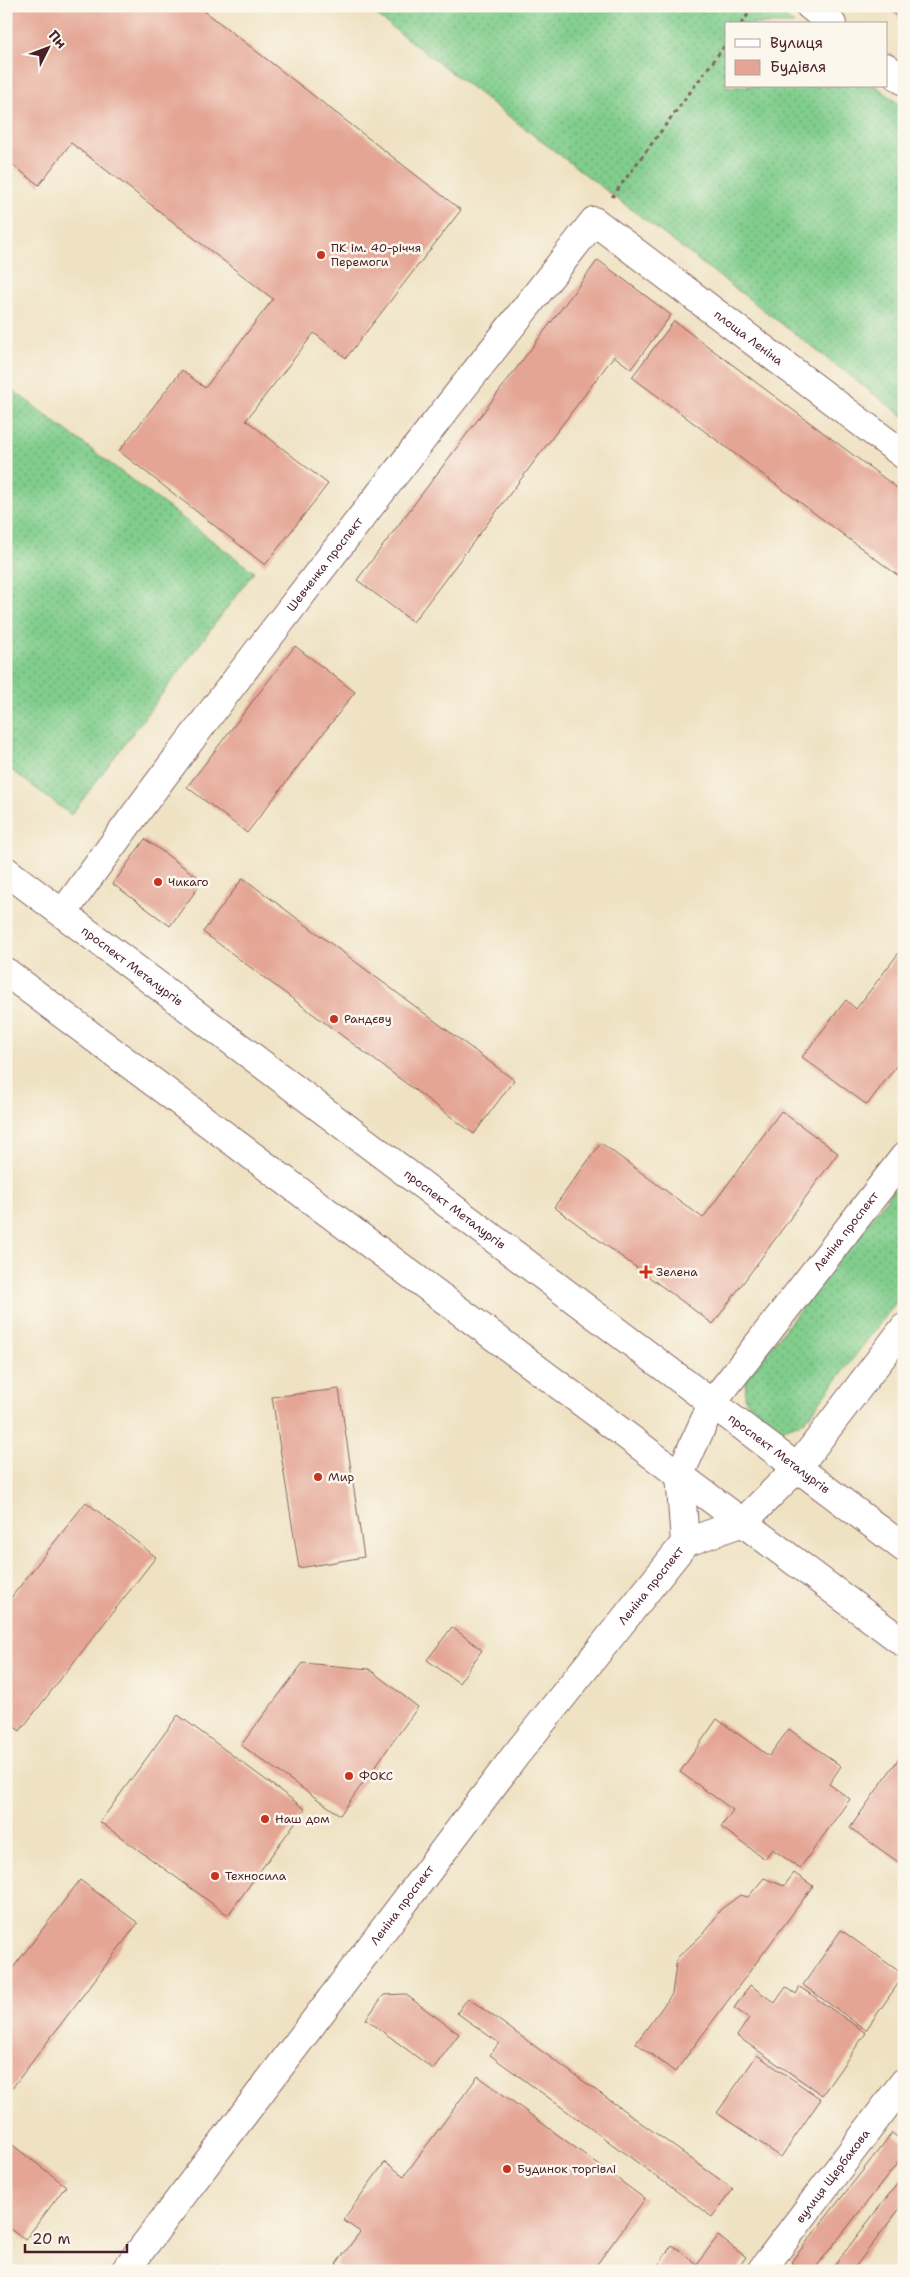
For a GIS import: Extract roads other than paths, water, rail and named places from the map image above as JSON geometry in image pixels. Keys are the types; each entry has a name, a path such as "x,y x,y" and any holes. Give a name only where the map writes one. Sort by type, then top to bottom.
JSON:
{"street":[{"path":"810,6 830,22"},
{"path":"888,68 904,80"},
{"name":"площа Леніна","path":"594,221 904,455"},
{"name":"Шевченка проспект","path":"63,914 154,787 314,576 594,221"},
{"name":"проспект Металургів","path":"6,871 713,1402 904,1548"},
{"path":"6,972 904,1643"},
{"name":"Леніна проспект","path":"685,1543 680,1474 713,1402 904,1157"},
{"name":"Леніна проспект","path":"125,2271 515,1756 685,1543 743,1522 797,1468 904,1328"},
{"name":"вулиця Щербакова","path":"761,2271 904,2082"}],"place":[{"name":"ПК ім. 40-річчя Перемоги","path":"321,255"},
{"name":"Чикаго","path":"158,882"},
{"name":"Рандєву","path":"334,1019"},
{"name":"Зелена","path":"646,1272"},
{"name":"Мир","path":"318,1477"},
{"name":"ФОКС","path":"349,1776"},
{"name":"Наш дом","path":"265,1819"},
{"name":"Техносила","path":"215,1876"},
{"name":"Будинок торгівлі","path":"507,2169"}]}
